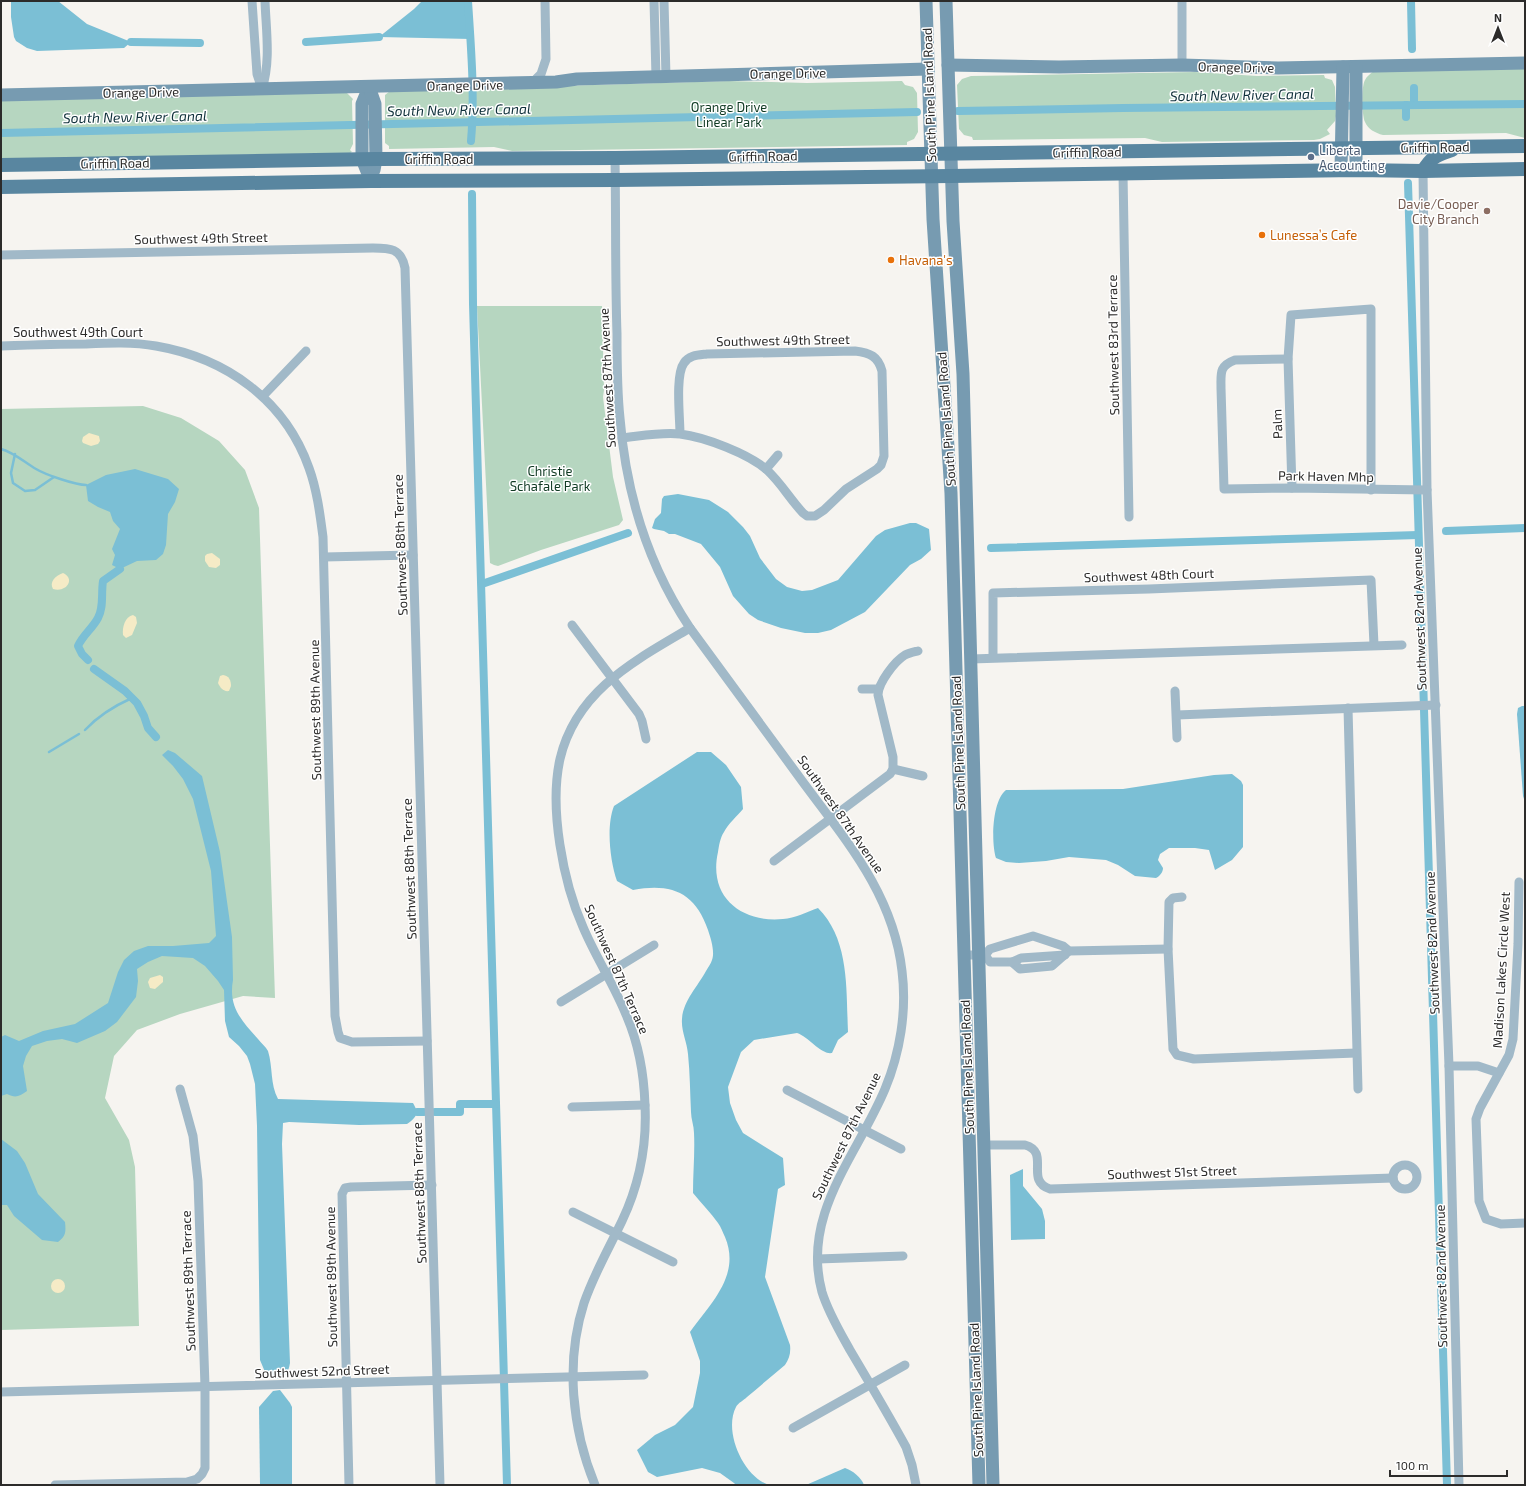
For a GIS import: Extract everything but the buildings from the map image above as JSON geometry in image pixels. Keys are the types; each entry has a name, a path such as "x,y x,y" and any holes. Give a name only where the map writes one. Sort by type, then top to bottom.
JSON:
{"main road":[{"name":"South Pine Island Road","path":"926,1 930,140 951,493 979,1485"},
{"name":"South Pine Island Road","path":"946,1 953,221 963,374 973,756 982,955 984,1145 993,1485"},
{"name":"Orange Drive","path":"948,65 1059,67 1182,65 1278,68 1525,63"},
{"path":"1341,170 1343,67"},
{"path":"1356,67 1356,170"},
{"name":"Orange Drive","path":"1,95 532,83 577,79 928,69"},
{"path":"369,87 369,153 371,181"},
{"name":"Griffin Road","path":"1,165 369,153 615,158 950,154 1342,142 1461,146 1525,146"},
{"path":"1423,171 1430,160 1436,155 1461,146"},
{"name":"Griffin Road","path":"1,186 1525,169"},
{"path":"958,756 973,756"}],"street":[{"path":"252,1 265,1 267,57 266,76 262,89 257,74 252,1"},
{"path":"532,83 540,74 546,60 545,1"},
{"path":"654,1 661,77"},
{"path":"661,77 664,1"},
{"path":"1182,1 1182,65"},
{"name":"Southwest 87th Avenue","path":"615,158 617,363 622,438 629,483 637,516 646,543 667,589 690,628 862,863 880,894 894,933 902,970 903,1007 896,1060 885,1090 825,1209 820,1231 818,1258 820,1283 827,1305 838,1328 906,1447 914,1470 916,1485"},
{"name":"Southwest 82nd Avenue","path":"1423,171 1427,490 1432,705 1449,1066 1459,1485"},
{"name":"Southwest 83rd Terrace","path":"1123,174 1129,517"},
{"name":"Southwest 49th Street","path":"1,256 373,248 387,248 400,254"},
{"name":"Southwest 88th Terrace","path":"400,254 403,258 405,268 440,1485"},
{"name":"Palm","path":"1292,488 1288,359 1291,315 1372,309 1372,490"},
{"name":"Southwest 49th Court","path":"1,346 118,343 155,346 186,352 228,370 263,396"},
{"path":"263,396 306,351"},
{"name":"Southwest 49th Street","path":"680,434 680,374 684,363 688,359 702,355 855,351 870,353 876,358 882,371 884,456 881,465 846,490 815,516 807,516 799,509 774,477 766,470"},
{"name":"Park Haven Mhp","path":"1288,359 1235,360 1223,367 1221,373 1221,388 1224,489 1292,488 1427,490"},
{"name":"Southwest 89th Avenue","path":"263,396 286,424 309,468 317,498 320,518 324,557 336,1016 338,1032 340,1038 352,1042 427,1041"},
{"path":"622,438 680,434 694,437 723,446 766,470 778,455"},
{"path":"324,557 413,555"},
{"name":"Southwest 48th Court","path":"993,657 993,592 1149,589 1371,580 1374,645"},
{"path":"572,625 639,714 646,739"},
{"name":"Southwest 87th Terrace","path":"595,1485 586,1461 579,1434 574,1403 573,1376 576,1338 581,1314 596,1273 630,1202 640,1171 644,1136 645,1105 642,1066 633,1031 627,1015 583,928 566,875 558,821 557,788 561,758 566,742 582,709 612,678 635,661 690,628"},
{"path":"971,659 993,657 1402,645"},
{"path":"774,861 890,774 893,769 893,757 878,695 878,689 880,683 898,661 904,656 918,650"},
{"path":"862,689 878,689"},
{"path":"1176,691 1177,738"},
{"path":"1177,715 1432,705"},
{"path":"1348,708 1358,1089"},
{"path":"893,769 923,776"},
{"name":"Madison Lakes Circle West","path":"1519,882 1522,944 1513,1039 1510,1055 1480,1108 1476,1119 1479,1201 1486,1219 1501,1224 1525,1223"},
{"path":"1182,897 1173,898 1169,902 1168,949 1173,1049 1177,1055 1194,1059 1356,1053"},
{"path":"964,955 982,955 990,949 1033,936 1063,946 1068,953"},
{"path":"1040,968 1047,941"},
{"path":"561,1002 654,945"},
{"path":"982,955 990,962 1012,962 1021,958 1042,957 1068,953 1168,949"},
{"path":"1012,962 1020,969 1040,968 1052,966 1068,953"},
{"path":"1449,1066 1478,1066 1499,1073"},
{"name":"Southwest 89th Terrace","path":"55,1485 187,1482 197,1479 202,1474 206,1464 205,1386 198,1181 193,1136 180,1089"},
{"path":"787,1090 901,1149"},
{"path":"572,1107 645,1105"},
{"name":"Southwest 51st Street","path":"984,1145 1031,1146 1036,1153 1038,1178 1040,1184 1050,1189 1393,1178"},
{"name":"Southwest 89th Avenue","path":"349,1485 342,1194 345,1188 351,1187 432,1185"},
{"path":"573,1212 672,1262"},
{"path":"818,1258 903,1256"},
{"path":"793,1428 906,1365"},
{"name":"Southwest 52nd Street","path":"1,1392 644,1375"}],"green space":[{"path":"1525,66 1525,138 1506,133 1383,135 1372,130 1365,122 1362,101 1363,89 1365,80 1374,71"},
{"path":"1195,72 1257,76 1324,75 1325,78 1332,80 1335,87 1336,116 1335,121 1327,130 1330,134 1314,140 1162,142 1145,138 973,140 972,137 964,135 959,129 957,85 962,79 971,76"},
{"name":"Orange Drive Linear Park","path":"729,81 807,83 902,81 905,85 913,87 917,93 918,132 914,139 907,142 907,145 512,151 494,147 389,149 389,146 385,143 385,95 390,91"},
{"path":"346,92 353,99 353,144 350,150 352,152 350,153 1,159 1,98"},
{"name":"Christie Schafale Park","path":"477,306 602,306 603,397 613,477 623,520 619,525 541,550 498,566 490,563"},
{"path":"143,406 181,418 219,441 245,470 259,508 275,998 243,996 180,1014 137,1030 114,1056 105,1098 129,1140 135,1167 139,1326 1,1330 1,409"}],"sand":[{"path":"89,433 99,436 100,441 98,444 91,446 83,443 83,437"},
{"path":"212,553 220,559 220,565 216,568 209,567 205,561 205,556"},
{"path":"63,573 69,579 68,585 62,589 53,589 52,582"},
{"path":"133,615 136,617 137,623 132,635 126,638 123,635 123,629 126,620"},
{"path":"220,676 227,676 230,680 231,686 229,691 223,690 218,683"},
{"path":"160,975 163,977 163,982 155,989 150,988 148,982 150,978"},
{"path":"55,1279 61,1279 65,1283 65,1289 61,1293 55,1293 51,1289 51,1283"}],"water":[{"path":"11,1 58,1 87,24 131,42 124,48 37,51 27,48 16,41 14,37 11,17"},
{"path":"422,1 468,1 471,39 379,37"},
{"path":"135,469 168,479 179,489 175,502 168,514 166,545 163,554 156,560 137,561 120,569 112,565 115,555 112,549 120,529 113,521 110,512 88,501 86,485 106,475"},
{"path":"678,494 709,500 728,512 750,536 760,558 776,579 787,587 802,591 812,590 838,580 876,536 885,530 910,523 916,523 929,529 931,550 921,559 910,565 865,612 831,630 818,633 805,633 781,628 758,620 749,614 733,596 720,567 701,544 675,534 669,534 652,528 655,519 661,513 662,499 664,496"},
{"path":"1525,706 1525,802 1523,796 1517,714 1518,708"},
{"path":"168,750 175,753 202,776 220,852 232,937 232,990 234,1006 242,1020 268,1051 275,1093 278,1099 413,1103 416,1110 415,1117 407,1124 359,1125 283,1123 282,1144 290,1363 288,1371 281,1378 270,1378 265,1372 260,1360 257,1126 255,1084 247,1056 229,1037 225,1021 224,990 205,966 193,958 162,956 137,969 138,981 136,997 117,1022 105,1031 77,1043 62,1039 47,1041 32,1046 26,1056 23,1066 27,1091 22,1095 17,1096 7,1094 1,1096 1,1037 5,1035 19,1041 43,1031 75,1024 108,1003 118,972 124,960 134,951 148,946 173,946 209,943 216,936 211,871 193,799 183,779 162,755"},
{"path":"697,752 711,752 726,765 741,787 743,809 726,829 718,850 716,868 718,882 723,894 731,904 754,917 783,919 801,915 818,908 836,935 841,950 846,983 848,1032 838,1040 832,1053 819,1049 806,1038 797,1033 754,1040 741,1052 728,1087 730,1103 736,1120 743,1133 783,1158 785,1185 778,1189 765,1277 790,1345 790,1353 785,1365 736,1407 732,1429 734,1441 744,1463 751,1473 769,1485 736,1485 720,1473 702,1468 657,1477 648,1472 637,1450 655,1435 675,1425 693,1407 700,1373 700,1361 690,1332 715,1299 721,1288 729,1264 729,1251 725,1237 719,1225 693,1193 694,1130 691,1115 688,1054 682,1023 685,1006 712,961 713,953 710,937 703,917 689,899 680,893 659,888 633,890 617,881 612,864 610,823 614,806"},
{"path":"1232,774 1241,781 1243,785 1243,847 1232,860 1215,870 1209,850 1195,848 1169,848 1160,854 1158,860 1163,869 1161,874 1156,878 1135,876 1118,865 1106,860 1069,857 1046,861 1019,863 1006,862 996,858 993,842 995,812 1001,795 1006,790 1123,789 1214,775"},
{"path":"1,1139 17,1151 25,1163 38,1194 65,1222 65,1234 58,1242 42,1240 14,1216 7,1205 1,1205"},
{"path":"1023,1169 1023,1186 1042,1209 1045,1221 1045,1239 1011,1240 1010,1175"},
{"path":"280,1390 292,1407 292,1485 260,1485 259,1407 273,1391"},
{"path":"845,1468 861,1479 864,1485 806,1485"}],"waterway":[{"path":"468,1 473,88 471,141"},
{"path":"1411,1 1412,49"},
{"path":"306,42 379,37"},
{"path":"131,42 200,43"},
{"path":"1414,88 1414,105"},
{"name":"South New River Canal","path":"958,111 1525,104"},
{"path":"1406,105 1406,117"},
{"name":"South New River Canal","path":"1,133 917,112"},
{"path":"1408,183 1447,1485"},
{"path":"472,194 473,304 507,1485"},
{"path":"1,449 11,453 36,469 47,474 68,482 86,485"},
{"path":"15,454 11,473 13,483 25,491 35,490 54,477"},
{"path":"1446,531 1525,528"},
{"path":"482,584 628,533"},
{"path":"991,548 1418,535"},
{"path":"88,660 82,654 78,646 96,622 100,614 103,581 120,569"},
{"path":"94,669 125,691 137,703 148,728 156,737"},
{"path":"85,730 107,711 132,698"},
{"path":"49,752 79,734"},
{"path":"435,1112 460,1112 460,1104 496,1104"},
{"path":"417,1112 424,1112"}],"place":[{"name":"Liberta Accounting","path":"1311,157"},
{"name":"Davie/Cooper City Branch","path":"1487,211"},
{"name":"Lunessa’s Cafe","path":"1262,235"},
{"name":"Havana's","path":"891,260"}]}
